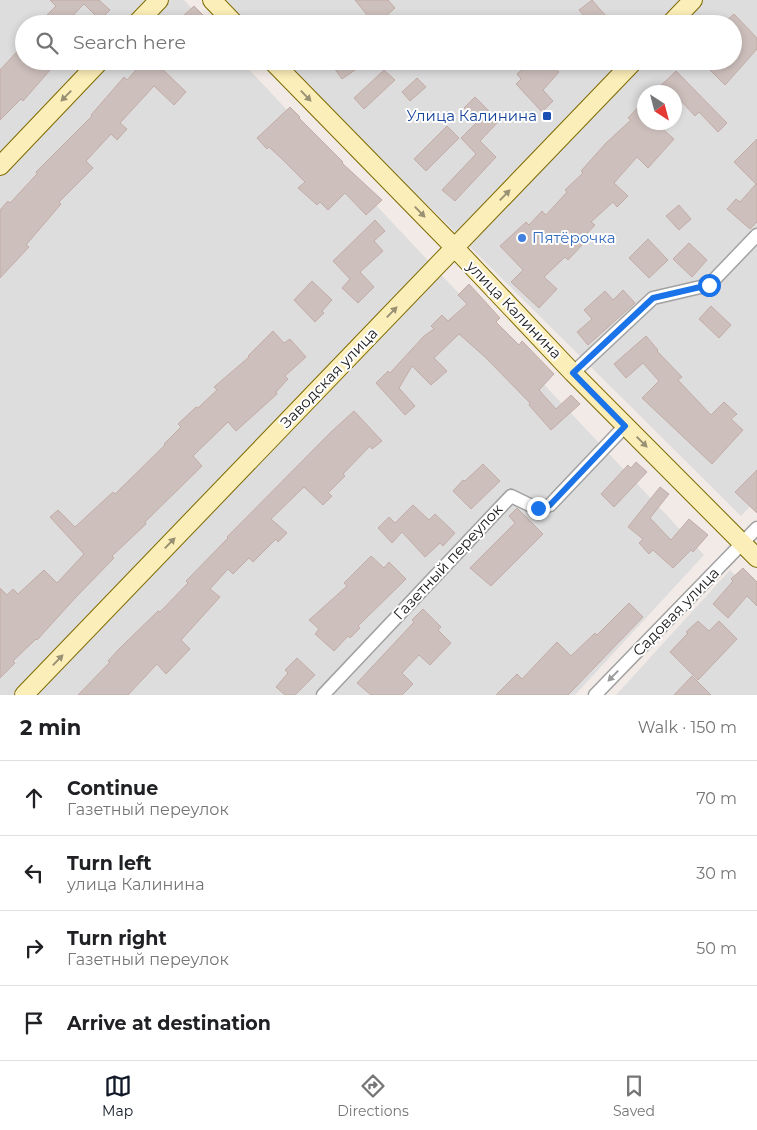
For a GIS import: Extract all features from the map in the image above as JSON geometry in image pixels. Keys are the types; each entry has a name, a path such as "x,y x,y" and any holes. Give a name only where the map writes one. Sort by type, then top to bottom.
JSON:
{"main road":[{"path":"145,15 159,0"},
{"path":"212,0 226,15"},
{"path":"679,15 693,0"},
{"path":"0,166 91,70"},
{"name":"улица Калинина","path":"281,70 454,247 573,373 757,558"},
{"name":"Заводская улица","path":"24,695 625,70"}],"street":[{"path":"573,373 653,298 709,285 757,235"},
{"name":"Газетный переулок","path":"323,695 511,496 538,508 550,505 625,426"},
{"name":"Садовая улица","path":"595,695 757,528"}],"shaded area":[{"path":"0,0 184,0 198,15 15,15 15,70 249,70 704,555 575,695 0,695"},
{"path":"221,0 757,0 757,499 741,516 292,70 742,70 742,15 236,15"},
{"path":"730,570 757,598 757,695 616,695"}],"building":[{"path":"50,0 99,0 110,10 105,15 95,15 84,4 74,15 47,15 56,6"},
{"path":"355,0 388,0 395,8 387,15 367,15"},
{"path":"592,0 605,15 583,15 579,10"},
{"path":"194,6 203,15 184,15"},
{"path":"742,22 757,38 757,49 742,66"},
{"path":"15,54 15,70 50,70 23,101 21,99 0,120 0,70"},
{"path":"136,70 163,70 186,92 174,105 154,86 120,123 127,129 117,140 111,134 86,161 93,168 59,202 61,204 26,245 29,247 0,278 0,210 8,201 10,203 37,174 36,172 92,116 124,77 127,80"},
{"path":"336,70 355,70 342,79"},
{"path":"384,70 395,80 364,109 354,98"},
{"path":"521,70 557,70 559,72 543,90 553,101 542,112 516,84 521,79 517,74"},
{"path":"710,70 738,70 725,85"},
{"path":"676,71 727,123 718,132 699,112 695,116 682,102 682,85 661,85"},
{"path":"417,78 426,87 410,101 402,92"},
{"path":"475,97 499,121 480,141 496,157 455,201 442,190 476,154 461,138 477,122 464,108"},
{"path":"290,107 342,163 382,200 366,215 345,193 328,210 320,202 317,205 298,188 305,182 257,138"},
{"path":"637,108 637,130 664,130 674,139 648,168 637,157 614,183 628,196 617,207 613,202 591,222 595,225 581,240 584,243 568,260 565,257 544,277 557,289 539,308 511,282 523,270 500,246 526,222 529,225 542,211 546,215 567,192 565,190 583,173 581,171 606,143 631,120 628,118"},
{"path":"447,126 459,138 426,171 414,159"},
{"path":"757,139 757,222 750,229 727,209 736,199 740,202 756,184 734,162"},
{"path":"679,205 691,219 679,230 666,216"},
{"path":"375,220 385,231 374,241 383,251 360,272 374,287 358,303 342,288 350,279 333,261"},
{"path":"648,239 668,260 649,278 629,258"},
{"path":"689,243 707,260 692,277 673,259"},
{"path":"312,281 332,300 322,311 324,313 315,322 294,300"},
{"path":"469,284 500,318 496,322 519,345 522,341 554,374 539,390 556,409 571,395 580,404 551,430 529,405 530,403 485,357 459,334 434,358 447,371 431,385 412,366 399,388 415,406 405,415 376,383 388,371 390,373 424,336 434,329 431,326 442,315 448,321 467,304 458,295"},
{"path":"623,290 635,303 588,345 577,332 592,319 584,310 605,291 613,300"},
{"path":"711,306 731,325 719,338 699,319"},
{"path":"273,331 284,343 290,339 306,357 285,376 288,379 276,392 277,394 236,431 228,422 193,456 202,466 112,556 114,558 37,640 13,661 15,663 0,678 0,588 7,595 13,589 18,594 44,570 57,583 84,554 50,517 58,510 75,527 113,492 115,494 165,445 181,427 178,424 217,390 214,387 249,357"},
{"path":"646,336 657,351 682,377 678,380 711,415 724,402 737,414 731,419 743,430 712,464 642,398 659,381 643,363 626,378 614,364"},
{"path":"354,411 382,441 372,449 370,446 343,474 345,476 328,493 332,496 323,505 304,487 271,519 287,533 278,542 276,539 253,562 249,558 233,574 228,569 210,589 220,597 181,640 190,649 166,674 157,664 128,695 78,695 110,662 108,661 119,649 158,611 160,612 188,583 186,581 227,537"},
{"path":"636,462 647,472 614,507 601,494 628,465 631,468"},
{"path":"483,464 500,481 471,509 453,491"},
{"path":"757,470 757,513 735,492"},
{"path":"660,487 669,494 650,518 671,540 689,519 708,535 693,552 691,550 673,568 653,550 649,554 639,543 643,539 628,527"},
{"path":"413,505 429,520 435,514 455,533 443,546 440,543 425,557 402,532 392,543 378,528 389,517 395,523"},
{"path":"517,508 543,534 491,586 470,568 515,523 509,516"},
{"path":"371,556 384,568 389,562 406,579 358,626 360,628 350,638 348,636 334,651 315,634 319,629 309,620 347,586 344,583"},
{"path":"743,568 757,582 757,606 747,596 728,618 713,604 733,581 731,579"},
{"path":"629,603 643,617 568,695 496,695 517,674 522,679 557,642 571,656 595,633 597,635"},
{"path":"423,609 441,627 438,630 451,643 430,665 419,655 402,673 413,684 402,695 371,695 357,683 414,622 412,620"},
{"path":"698,621 709,631 719,621 737,639 698,680 670,652 688,633 686,632"},
{"path":"297,658 315,675 295,695 285,695 276,687 288,673 285,670"},
{"path":"692,676 711,695 674,695"}],"place":[{"name":"Улица Калинина","path":"547,116"},
{"name":"Пятёрочка","path":"522,238"}],"route":[{"path":"538,508 550,505 625,426 573,373 653,298 709,285"}]}
